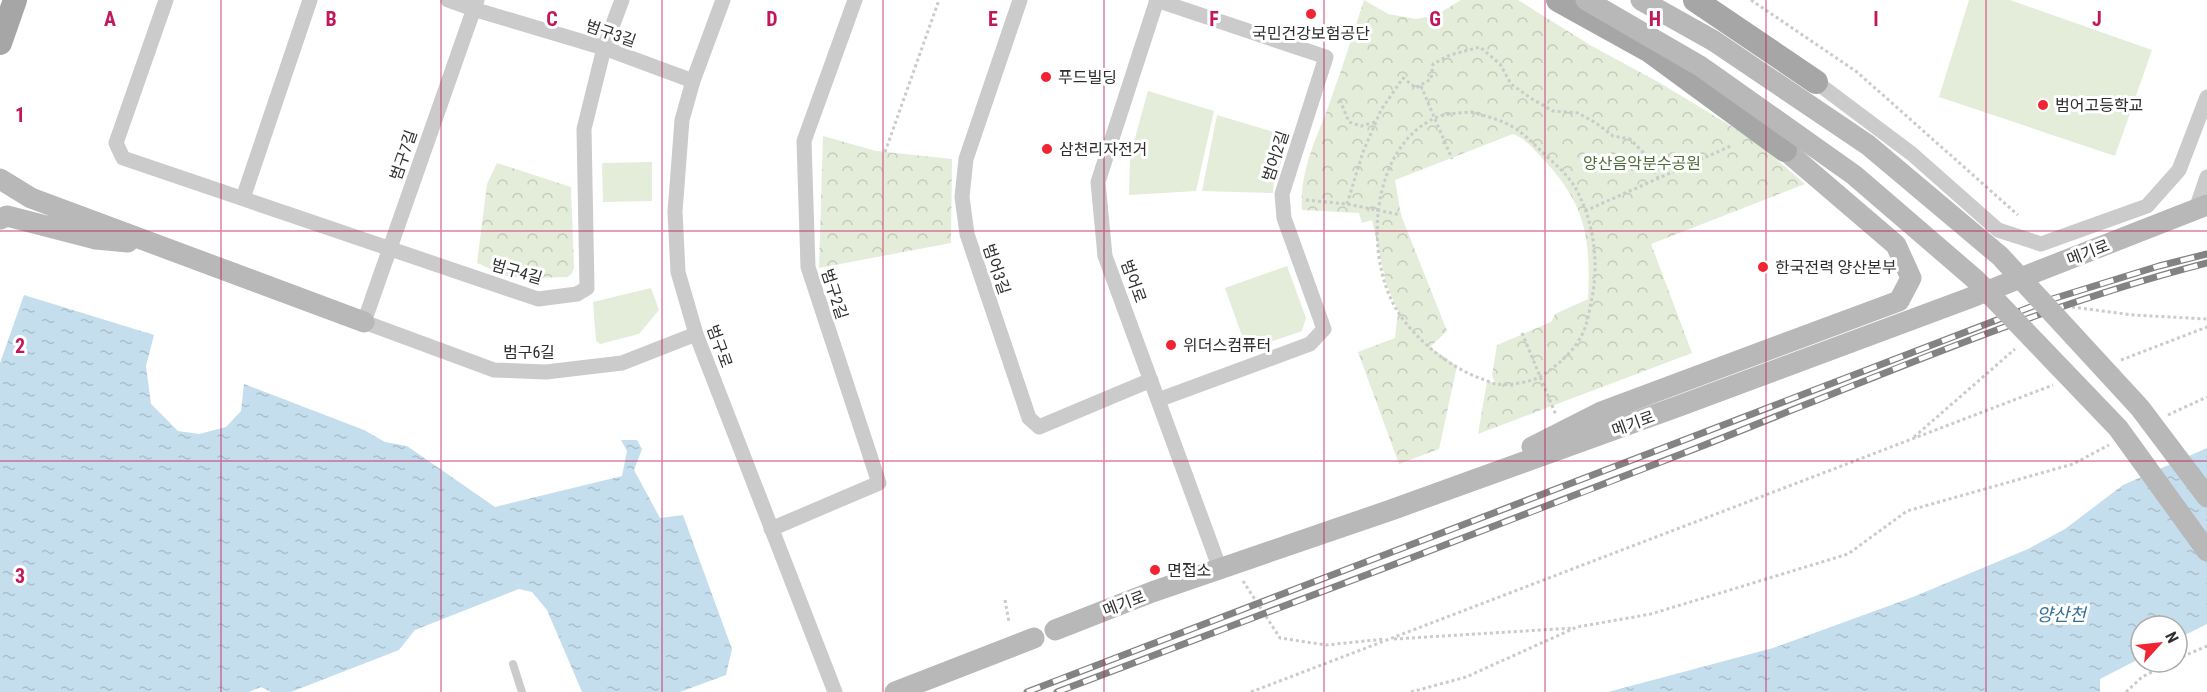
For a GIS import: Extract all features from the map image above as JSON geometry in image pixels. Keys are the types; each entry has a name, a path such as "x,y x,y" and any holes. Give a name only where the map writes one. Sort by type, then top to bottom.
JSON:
{"main road":[{"path":"0,43 15,0"},
{"path":"1558,0 1650,51 1785,150"},
{"path":"1695,0 1816,82"}],"street":[{"name":"범구4길","path":"166,0 117,143 123,158 538,299 577,294 586,288 584,129 604,48"},
{"path":"243,198 309,0"},
{"name":"범구3길","path":"448,0 475,5 604,48 693,81"},
{"path":"604,48 622,0"},
{"name":"범구로","path":"723,0 693,81 682,120 675,212 678,272 696,334 835,692"},
{"name":"범구2길","path":"771,529 879,483 807,267 804,141 855,0"},
{"name":"범어3길","path":"1020,0 966,159 962,197 967,234 1025,407 1029,418 1040,427 1151,380"},
{"name":"범어로","path":"1157,0 1098,182 1105,256 1158,400 1227,566"},
{"name":"범어2길","path":"1157,0 1326,57 1282,194 1284,218 1324,328 1310,344 1158,400"},
{"path":"1586,0 1700,66 1854,175 1976,280 2118,428 2207,551"},
{"path":"1641,0 1714,41 1868,145 2000,256 2140,408 2207,497"},
{"name":"범구7길","path":"364,322 475,5"},
{"path":"1816,82 1912,154 1998,230 2041,244 2147,206 2179,170 2207,97"},
{"path":"1454,487 1601,412 1899,301 1911,278 1896,245 1785,150"},
{"path":"2201,207 2207,177"},
{"path":"0,179 31,198 364,322"},
{"name":"메기로","path":"1055,630 1152,592 1454,487 1956,303 2201,207"},
{"path":"0,219 7,216 96,239 158,245"},
{"name":"범구6길","path":"364,322 494,370 546,372 622,363 696,334"},
{"path":"895,692 1034,638"}],"lane":[{"path":"513,664 522,692"}],"path":[{"path":"885,152 939,0"},
{"path":"1751,0 1857,72 2018,215"},
{"path":"1347,204 1363,152 1381,110 1402,78 1416,88 1431,80 1433,64 1480,47 1500,64 1511,84 1532,99 1553,111 1578,112 1613,136 1630,139 1645,154 1658,178"},
{"path":"1421,85 1452,159"},
{"path":"1340,100 1350,122 1361,126 1376,122"},
{"path":"1471,112 1495,118 1513,127 1553,162 1574,186 1585,211 1595,253 1595,287 1589,314 1581,338 1569,355 1540,377 1495,384 1474,376 1437,354 1414,332 1398,311 1386,284 1377,236 1384,182 1390,164 1399,149 1414,133 1434,118 1452,113 1471,112"},
{"path":"1585,211 1733,145"},
{"path":"1306,200 1347,204 1401,215"},
{"path":"2118,361 2207,327"},
{"path":"1522,333 1557,417"},
{"path":"1251,692 2063,382"},
{"path":"2167,416 2207,397"},
{"path":"1227,566 1280,638 1326,645 1577,627 1651,614 1848,554 1907,512 2073,464 2115,442"},
{"path":"1005,600 1009,622"},
{"path":"1411,692 1466,677 1577,627"},
{"path":"2189,654 2207,646"},
{"path":"2126,692 2148,674"}],"green space":[{"name":"양산음악분수공원","path":"1364,0 1388,14 1416,19 1436,15 1461,0 1518,0 1590,45 1660,83 1754,140 1805,184 1651,244 1692,353 1478,434 1487,381 1495,383 1492,375 1497,345 1551,322 1555,314 1588,299 1586,240 1577,207 1557,175 1529,144 1513,134 1395,180 1401,215 1447,331 1430,347 1457,366 1439,449 1399,464 1358,352 1395,338 1398,311 1386,283 1372,220 1362,223 1359,213 1302,210 1307,165"},
{"path":"1969,0 2010,0 2152,50 2115,156 1939,97"},
{"path":"1148,91 1214,111 1196,191 1129,195 1130,156"},
{"path":"1217,115 1290,137 1274,182 1273,193 1202,191"},
{"path":"823,136 876,151 952,159 951,243 819,268"},
{"path":"652,162 652,201 603,202 602,163"},
{"path":"497,163 571,187 574,268 568,277 506,276 477,263 487,184"},
{"path":"1287,266 1306,318 1302,331 1247,350 1225,288"},
{"path":"651,288 659,310 639,334 600,344 596,341 593,302"}],"water":[{"path":"24,295 154,335 146,366 151,404 178,431 199,434 226,427 241,411 244,384 364,430 385,442 407,446 495,507 622,476 627,451 621,440 637,440 642,449 634,470 660,518 683,515 732,649 726,675 680,692 582,692 547,610 532,592 519,589 415,630 399,650 291,692 271,692 261,687 249,692 0,692 0,363"},
{"name":"양산천","path":"2207,448 2207,624 2189,633 2189,614 2129,614 2129,664 2100,679 2100,692 1608,692 1773,648 1913,597 2028,549 2065,529 2123,485"}],"railway":[{"path":"1027,692 2049,300 2159,266 2207,254"},
{"path":"1057,692 1617,479 2013,324 2142,281 2207,263"}],"place":[{"name":"국민건강보험공단","path":"1311,14"},
{"name":"푸드빌딩","path":"1046,77"},
{"name":"범어고등학교","path":"2043,105"},
{"name":"삼천리자전거","path":"1047,149"},
{"name":"한국전력 양산본부","path":"1763,267"},
{"name":"위더스컴퓨터","path":"1171,345"},
{"name":"면접소","path":"1155,570"}]}
